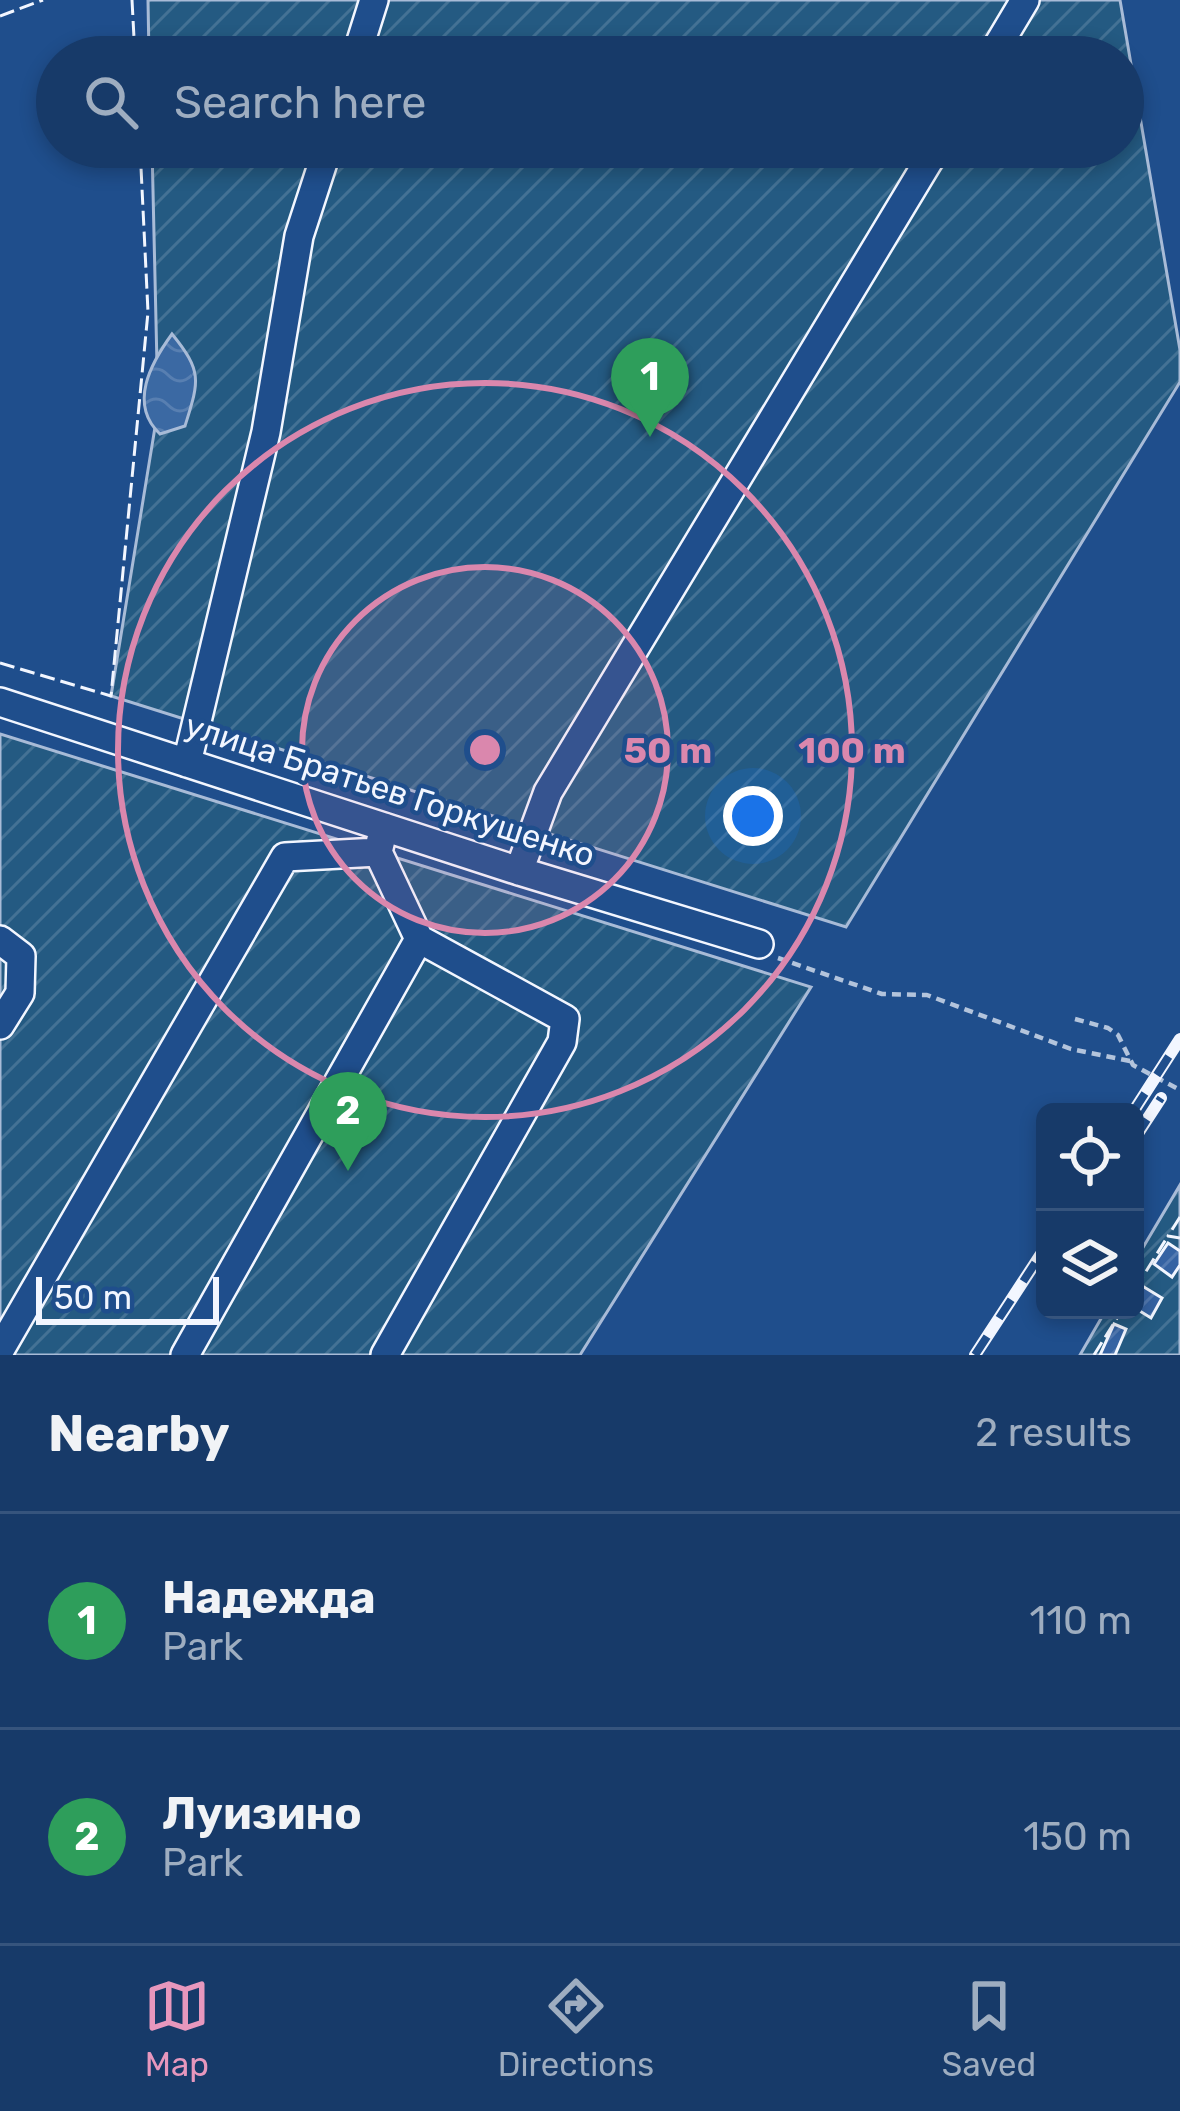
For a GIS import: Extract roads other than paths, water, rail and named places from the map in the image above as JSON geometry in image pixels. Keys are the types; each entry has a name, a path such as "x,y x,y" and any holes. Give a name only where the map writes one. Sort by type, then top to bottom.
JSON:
{"street":[{"path":"363,36 374,0"},
{"path":"1004,36 1025,0"},
{"path":"187,763 266,432 299,236 321,168"},
{"path":"519,871 548,792 924,168"},
{"name":"улица Братьев Горкушенко","path":"4,711 187,763 381,839 519,871 759,944"},
{"path":"0,1350 285,856 381,839 419,939 565,1019 562,1042 386,1355"},
{"path":"185,1355 419,939"},
{"path":"0,940 21,956 20,993 0,1025"}],"water":[{"path":"172,334 189,358 195,387 185,426 160,434 150,422 144,397 151,370"}],"railway":[{"path":"1139,1103 1180,1039"},
{"path":"1144,1124 1161,1098"},
{"path":"975,1355 1036,1262"}],"place":[{"name":"Надежда","path":"650,437"},
{"name":"Луизино","path":"348,1171"}]}
